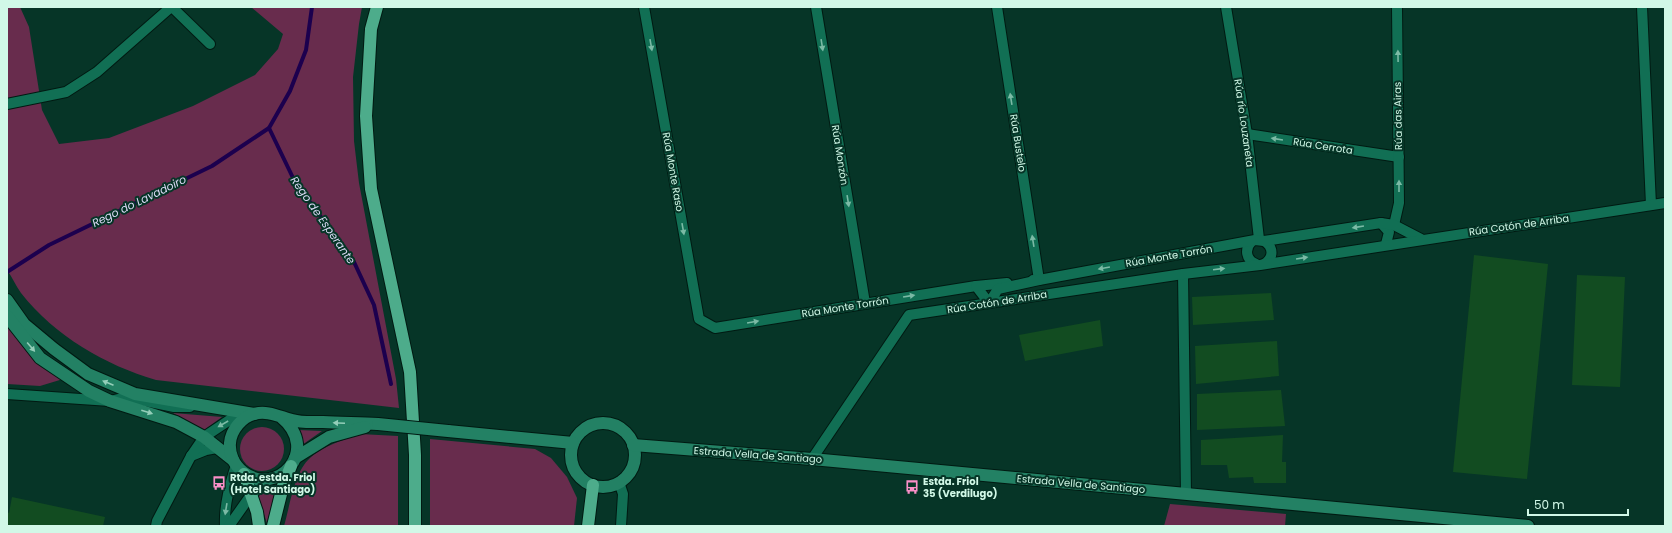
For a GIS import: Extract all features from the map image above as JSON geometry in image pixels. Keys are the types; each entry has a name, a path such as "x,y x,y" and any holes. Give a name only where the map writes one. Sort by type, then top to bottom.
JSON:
{"highway":[{"path":"377,7 371,29 366,116 371,189 410,372 415,455 415,526"},
{"path":"273,526 283,486 293,462"},
{"path":"238,466 257,512 259,526"},
{"path":"588,526 593,485"}],"main road":[{"path":"7,300 24,324 54,349 88,374 135,394 214,408 249,416 268,413 297,421 378,424 573,443"},
{"path":"7,316 40,358 89,391 110,400 176,422 204,437 238,466 259,480 276,477 293,462 329,437 378,424"},
{"path":"238,466 230,451 230,441 238,424 249,416"},
{"path":"281,417 290,425 295,435 297,446 293,462"},
{"path":"600,422 618,426 631,439 633,445 635,457 633,466 627,475 619,482 611,486 602,487 584,481 577,474 572,465 570,456 573,443 582,430 590,425 600,422"},
{"name":"Estrada Vella de Santiago","path":"633,445 812,459 1528,526"}],"street":[{"path":"7,104 66,92 97,72 171,7 210,44"},
{"name":"Rúa Monte Raso","path":"644,7 699,319 715,328"},
{"name":"Rúa Monzón","path":"816,7 864,303"},
{"name":"Rúa Bustelo","path":"997,7 1039,280"},
{"name":"Rúa río Louzaneta","path":"1226,7 1248,134 1258,241"},
{"name":"Rúa das Airas","path":"1397,7 1399,157 1398,227"},
{"path":"1642,7 1651,205"},
{"name":"Rúa Cerrota","path":"1248,134 1399,157"},
{"name":"Rúa Cotón de Arriba","path":"812,459 909,315 1260,264 1665,202"},
{"path":"1381,223 1389,232 1386,244"},
{"name":"Rúa Monte Torrón","path":"988,303 998,289 1039,280 1258,241 1381,223 1398,227 1421,239"},
{"path":"1386,244 1398,227"},
{"path":"1258,241 1268,243 1272,250 1270,258 1260,264 1249,260 1247,256 1247,248 1258,241"},
{"path":"1183,274 1186,494"},
{"name":"Rúa Monte Torrón","path":"715,328 976,286 1039,280"},
{"path":"976,286 988,303"},
{"path":"7,394 110,400 126,397 174,407 214,408"},
{"path":"156,526 157,521 191,456 204,437 231,420 249,416"},
{"path":"191,456 206,450 217,448"},
{"path":"225,526 225,515 231,480 238,466"},
{"path":"229,526 251,495 268,479"},
{"path":"619,482 623,494 621,526"}],"shaded area":[{"path":"7,7 20,7 29,27 42,110 59,144 109,138 193,106 255,75 278,49 283,34 251,7 362,7 353,77 354,141 359,183 396,379 399,408 156,380 118,366 82,347 49,323 34,308 21,293 7,270"},
{"path":"7,322 25,341 73,376 40,386 7,384"},
{"path":"173,413 222,417 204,430"},
{"path":"258,427 266,427 271,428 278,433 283,440 283,458 278,465 271,470 258,471 250,468 243,461 240,453 240,445 243,437 250,430"},
{"path":"298,430 322,431 302,445"},
{"path":"360,434 398,436 398,526 284,526 296,480 305,464 310,458 321,450"},
{"path":"430,439 535,449 551,458 567,477 577,498 574,526 430,526"},
{"path":"277,487 267,523 258,496"},
{"path":"1170,504 1286,514 1285,526 1164,526"}],"building":[{"path":"1474,255 1548,264 1527,479 1453,472"},
{"path":"1577,275 1625,277 1620,387 1572,385"},
{"path":"1271,293 1274,320 1193,325 1192,297"},
{"path":"1100,320 1103,346 1025,361 1019,335"},
{"path":"1277,341 1279,376 1196,384 1195,346"},
{"path":"1281,390 1285,426 1197,430 1197,394"},
{"path":"1283,435 1282,462 1286,462 1286,483 1254,483 1253,477 1229,478 1227,465 1201,465 1201,440"},
{"path":"12,497 105,517 103,526 7,526 7,512 9,513"}],"waterway":[{"name":"Rego do Lavadoiro","path":"7,272 49,245 212,166 269,128 290,91 306,50 312,7"},
{"name":"Rego de Esperante","path":"269,128 295,182 354,262 374,305 391,384"}],"place":[{"name":"Rtda. estda. Friol (Hotel Santiago)","path":"219,483"},
{"name":"Estda. Friol 35 (Verdilugo)","path":"912,487"}]}
